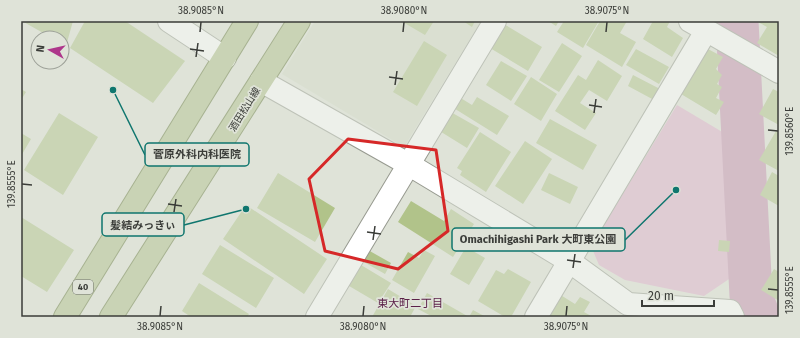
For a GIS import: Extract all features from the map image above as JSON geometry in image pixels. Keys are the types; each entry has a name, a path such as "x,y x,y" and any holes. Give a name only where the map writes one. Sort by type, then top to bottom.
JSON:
{"main road":[{"name":"40","path":"65,317 248,21"},
{"name":"酒田松山線","path":"112,317 298,21"}],"street":[{"path":"169,21 225,58"},
{"path":"317,317 495,21"},
{"path":"536,317 706,30 779,72"},
{"path":"261,81 408,164 569,261 627,311 730,311 733,317"}],"highlighted area":[{"path":"348,139 436,150 448,231 398,269 325,251 309,179"}],"shaded area":[{"path":"315,21 481,21 404,147 282,74"},
{"path":"677,105 724,133 732,277 704,296 625,280 599,265 591,246"}],"building":[{"path":"22,21 73,21 70,32 70,30 38,30"},
{"path":"85,21 125,21 185,61 153,103 70,48"},
{"path":"401,21 434,21 425,35"},
{"path":"463,21 475,21 472,27"},
{"path":"548,21 559,21 556,26"},
{"path":"564,21 599,21 583,48 557,32"},
{"path":"600,21 627,21 620,33 636,42 622,67 586,45"},
{"path":"653,21 670,21 667,27 683,38 672,57 643,39"},
{"path":"756,21 779,21 779,56 757,43 767,27"},
{"path":"504,24 542,47 528,71 490,48"},
{"path":"424,41 447,55 417,106 393,92"},
{"path":"562,43 582,56 559,92 539,80"},
{"path":"706,48 723,57 716,69 722,75 717,84 722,87 716,98 724,102 716,115 681,94"},
{"path":"636,49 669,67 659,84 626,65"},
{"path":"598,60 622,76 607,101 589,90 580,103 596,113 585,130 555,111 578,75 586,80"},
{"path":"501,61 527,76 511,101 486,85"},
{"path":"633,75 660,89 654,100 628,86"},
{"path":"531,77 557,94 541,121 514,104"},
{"path":"21,89 26,92 21,100"},
{"path":"773,89 779,92 779,125 759,114"},
{"path":"459,97 472,105 477,97 509,116 497,135 452,107"},
{"path":"449,111 479,128 467,148 438,130"},
{"path":"59,113 98,137 63,195 24,170"},
{"path":"550,119 597,145 583,170 536,143"},
{"path":"776,131 779,132 779,171 759,160"},
{"path":"480,132 511,152 486,192 460,175 462,171 457,168"},
{"path":"21,133 31,139 21,156"},
{"path":"525,141 552,159 523,204 495,186"},
{"path":"772,172 779,176 779,206 760,195"},
{"path":"278,173 335,208 315,242 257,208"},
{"path":"549,173 578,187 570,204 541,190"},
{"path":"411,201 444,221 451,209 474,224 453,257 398,222"},
{"path":"246,205 327,259 304,294 223,239"},
{"path":"21,217 74,250 47,292 21,276"},
{"path":"719,240 730,241 729,252 718,251"},
{"path":"220,245 274,278 256,308 202,274"},
{"path":"466,247 485,258 469,285 450,274"},
{"path":"368,250 391,263 385,274 362,261"},
{"path":"424,250 435,256 414,293 392,280 408,252 419,258"},
{"path":"356,262 391,283 378,303 344,283"},
{"path":"508,269 531,282 511,317 505,317 478,301 496,270 504,274"},
{"path":"774,269 779,272 779,301 761,290"},
{"path":"199,283 249,314 247,317 191,317 182,311"},
{"path":"388,289 416,306 410,317 372,317"},
{"path":"427,293 469,317 433,317 418,309"},
{"path":"559,294 575,304 580,297 590,302 584,312 593,317 547,317"},
{"path":"473,310 486,317 469,317"}],"waterway":[{"path":"737,21 751,296 759,317"}],"place":[{"name":"菅原外科内科医院","path":"113,90"},
{"name":"Omachihigashi Park 大町東公園","path":"676,190"},
{"name":"髪結みっきぃ","path":"246,209"}],"district":[{"name":"東大町二丁目","path":"410,303"}]}
